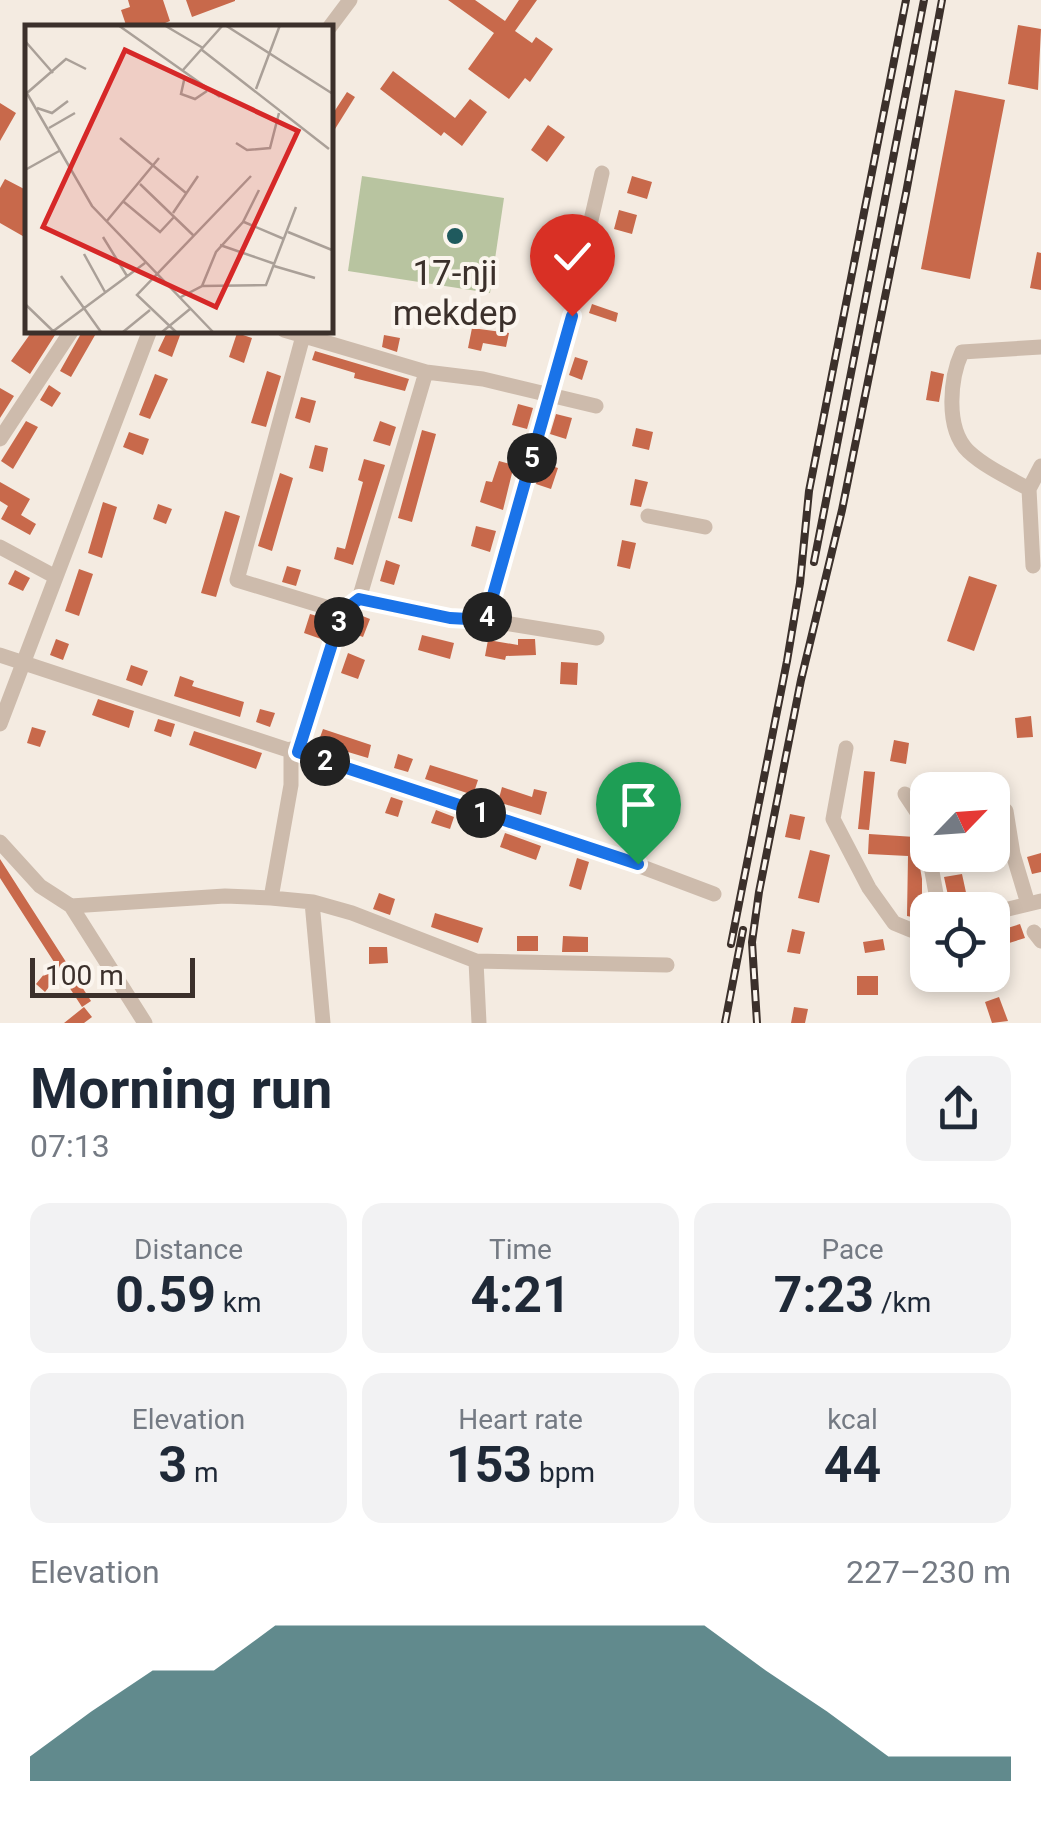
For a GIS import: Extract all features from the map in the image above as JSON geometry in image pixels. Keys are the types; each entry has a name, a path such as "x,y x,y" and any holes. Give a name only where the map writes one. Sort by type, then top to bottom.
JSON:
{"street":[{"path":"331,25 350,0"},
{"path":"486,620 572,316 575,262 588,234 602,173"},
{"path":"0,440 71,332"},
{"path":"0,724 149,332"},
{"path":"290,332 426,372 484,379 596,406"},
{"path":"303,336 237,580 342,612"},
{"path":"1029,489 965,448 957,432 952,403 955,367 962,352 1041,347"},
{"path":"270,898 294,750 342,612 359,599 426,372"},
{"path":"1033,566 1029,489 1041,466"},
{"path":"648,516 704,527"},
{"path":"0,547 54,576"},
{"path":"359,599 450,618 597,638"},
{"path":"0,655 638,864 714,894"},
{"path":"846,748 833,820 869,888 894,923 910,930"},
{"path":"905,794 910,802"},
{"path":"1010,832 1014,854 1035,903 1010,909"},
{"path":"0,842 40,886 71,906 145,1023"},
{"path":"71,906 225,896 312,902 352,913 476,962 667,965"},
{"path":"312,902 324,1023"},
{"path":"476,962 479,1023"}],"green space":[{"path":"362,176 504,198 490,293 348,271"}],"building":[{"path":"128,0 163,0 170,21 160,25 126,25 121,10 130,7"},
{"path":"186,0 235,0 235,1 192,17"},
{"path":"448,0 475,0 505,21 519,0 537,0 515,31 532,43 536,37 553,49 530,82 525,78 509,99 468,69 494,33"},
{"path":"1018,25 1041,29 1038,90 1008,84"},
{"path":"393,71 455,118 470,99 487,112 462,146 444,132 441,136 380,89"},
{"path":"955,90 1005,100 970,279 921,269"},
{"path":"347,92 355,97 332,134 332,115"},
{"path":"0,103 16,113 0,141"},
{"path":"548,125 565,137 547,162 531,150"},
{"path":"632,176 652,182 647,199 627,193"},
{"path":"5,179 25,189 25,237 0,223 0,188"},
{"path":"619,210 637,215 632,234 614,229"},
{"path":"1037,252 1041,253 1041,290 1030,288"},
{"path":"592,304 618,313 616,322 589,313"},
{"path":"472,328 509,333 506,347 483,343 481,351 468,348"},
{"path":"32,332 55,335 30,374 11,361"},
{"path":"82,332 97,332 71,377 60,371"},
{"path":"167,332 181,332 172,357 158,351"},
{"path":"237,333 252,338 244,363 229,357"},
{"path":"384,335 400,338 397,352 382,347"},
{"path":"315,351 409,379 405,391 354,378 355,373 312,360"},
{"path":"575,357 588,361 582,380 569,375"},
{"path":"267,371 281,376 266,427 251,423"},
{"path":"931,371 944,374 939,402 926,400"},
{"path":"155,374 168,379 150,419 139,415"},
{"path":"49,385 61,393 52,407 40,400"},
{"path":"0,388 14,396 0,418"},
{"path":"301,397 316,401 310,423 295,418"},
{"path":"518,404 533,408 527,429 512,425"},
{"path":"556,414 572,418 566,439 550,434"},
{"path":"26,421 38,427 13,469 1,461"},
{"path":"380,421 396,427 390,446 373,441"},
{"path":"636,428 653,432 649,450 632,446"},
{"path":"422,430 436,434 412,522 398,518"},
{"path":"129,432 149,439 143,455 123,447"},
{"path":"315,445 328,448 323,472 309,468"},
{"path":"364,459 385,465 353,565 334,559 337,547 345,549 363,482 358,480"},
{"path":"499,461 514,465 503,510 480,502 486,481 492,482"},
{"path":"542,463 558,468 551,489 536,484"},
{"path":"280,473 293,478 272,551 258,546"},
{"path":"635,479 648,482 641,507 630,505"},
{"path":"0,482 30,499 21,515 36,524 30,535 1,519 8,506 0,501"},
{"path":"103,502 117,507 102,558 88,553"},
{"path":"158,504 172,509 166,524 153,519"},
{"path":"225,511 240,516 216,597 201,593"},
{"path":"476,526 496,531 490,552 471,546"},
{"path":"622,540 636,543 630,569 617,566"},
{"path":"386,560 400,565 394,585 380,581"},
{"path":"287,566 301,570 296,586 282,582"},
{"path":"79,569 93,574 79,616 65,611"},
{"path":"15,570 30,578 23,591 8,584"},
{"path":"969,576 997,585 974,651 947,641"},
{"path":"310,614 328,619 321,639 304,633"},
{"path":"360,615 370,619 363,637 352,633"},
{"path":"422,635 454,643 450,659 418,650"},
{"path":"56,639 69,644 63,660 50,655"},
{"path":"518,639 535,639 536,655 506,656 505,660 485,656 488,640 518,645"},
{"path":"348,653 365,660 358,679 341,673"},
{"path":"561,662 578,663 577,685 560,684"},
{"path":"131,665 148,671 142,686 126,680"},
{"path":"180,676 194,681 192,686 244,702 240,717 174,696"},
{"path":"98,699 134,711 129,728 92,715"},
{"path":"260,709 275,713 270,727 256,722"},
{"path":"1031,716 1033,737 1017,738 1015,718"},
{"path":"158,719 175,724 171,737 154,731"},
{"path":"32,727 46,731 40,747 27,743"},
{"path":"323,729 371,745 368,758 318,743"},
{"path":"194,731 262,753 256,769 189,745"},
{"path":"894,740 909,743 906,764 890,761"},
{"path":"398,754 413,759 408,772 394,768"},
{"path":"430,765 478,780 473,795 425,779"},
{"path":"864,771 875,772 869,830 858,829"},
{"path":"502,787 532,797 534,789 547,792 541,815 498,802"},
{"path":"391,797 403,801 398,817 385,813"},
{"path":"436,810 454,817 450,829 431,823"},
{"path":"790,814 805,817 800,840 785,837"},
{"path":"505,833 541,846 536,860 500,847"},
{"path":"869,834 910,837 910,872 921,872 922,892 910,892 910,917 908,856 868,854"},
{"path":"810,850 830,855 819,903 798,898"},
{"path":"1041,853 1041,872 1032,874 1027,857"},
{"path":"577,858 589,862 581,890 569,886"},
{"path":"0,859 91,1001 82,1007 60,973 45,992 36,984 54,962 0,878"},
{"path":"962,874 966,892 947,892 944,877"},
{"path":"379,893 395,899 390,915 373,909"},
{"path":"435,913 483,928 478,943 431,927"},
{"path":"1020,924 1025,938 1010,943 1010,927"},
{"path":"792,929 805,932 800,954 787,952"},
{"path":"517,936 538,936 538,951 517,951"},
{"path":"563,936 588,937 588,952 562,952"},
{"path":"883,939 885,950 865,953 863,942"},
{"path":"369,947 387,947 388,963 369,964"},
{"path":"857,976 878,976 878,995 857,995"},
{"path":"999,997 1008,1021 992,1023 985,1002"},
{"path":"84,1007 92,1017 84,1023 64,1023"},
{"path":"794,1007 808,1009 805,1023 791,1023"}],"railway":[{"path":"731,944 787,661 809,491 906,0"},
{"path":"814,562 924,0"},
{"path":"757,1023 752,942 759,892 801,680 842,510 942,0"},
{"path":"725,1023 743,930"}],"place":[{"name":"17-nji mekdep","path":"455,236"}],"route":[{"path":"572,316 486,620 450,618 359,599 342,612 298,752 638,864"}]}
